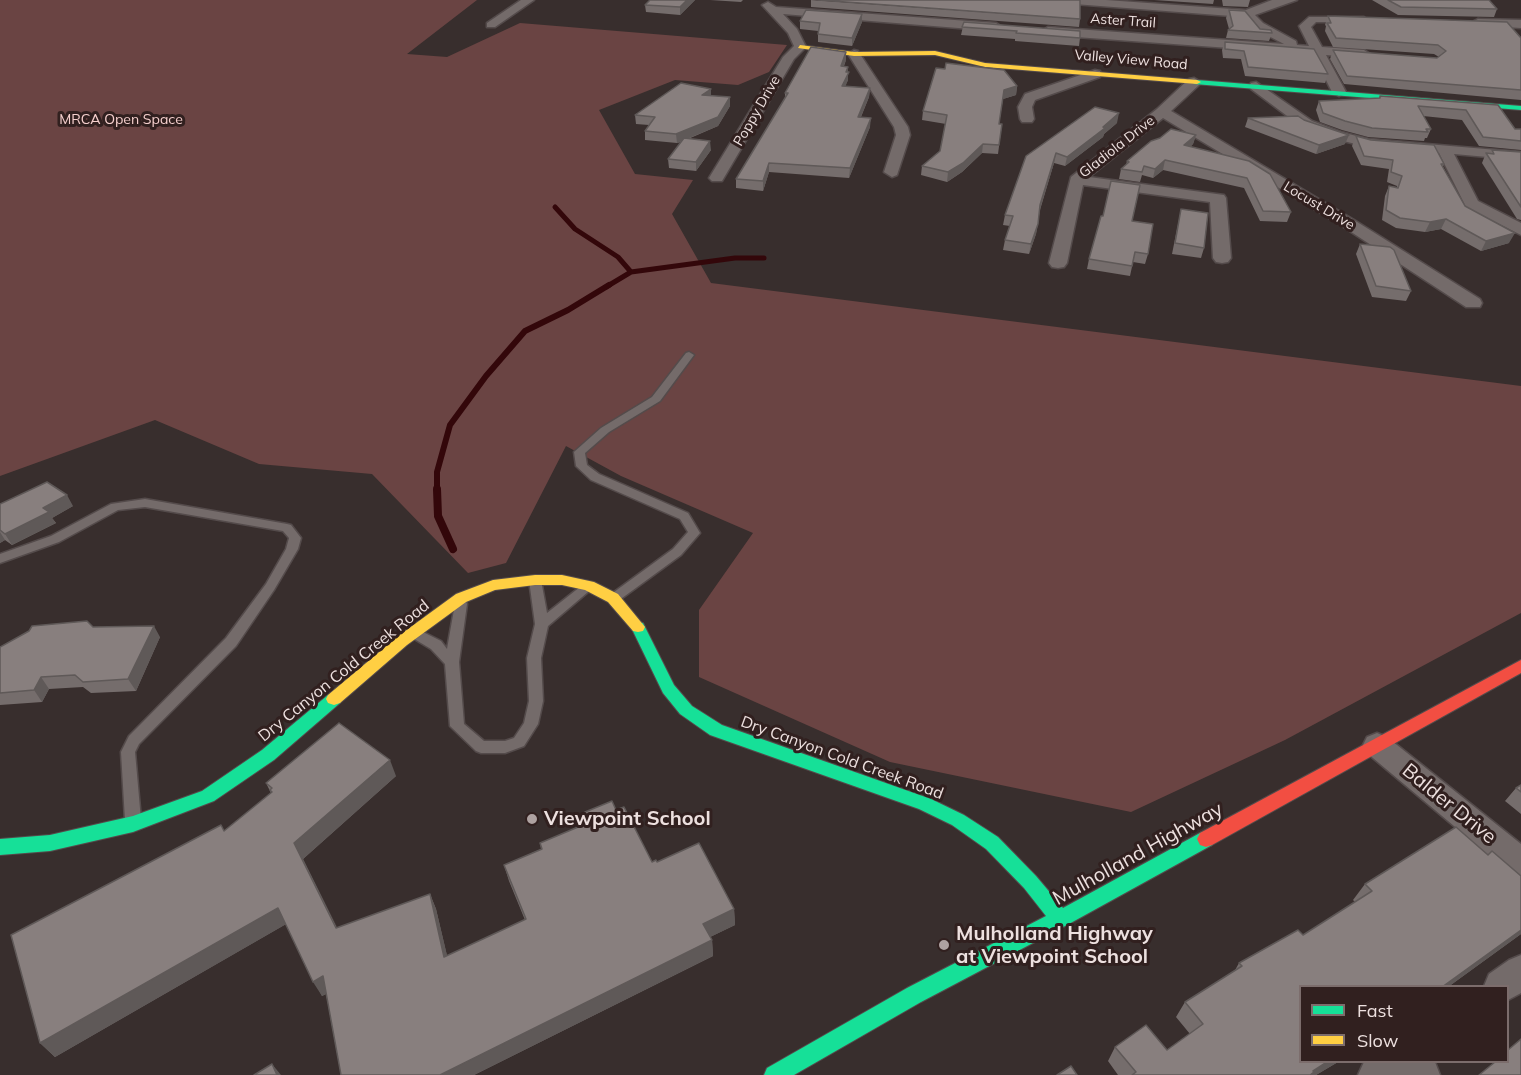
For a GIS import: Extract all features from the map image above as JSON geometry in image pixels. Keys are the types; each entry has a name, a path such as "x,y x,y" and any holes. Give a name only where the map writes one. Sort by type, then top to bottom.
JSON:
{"street":[{"path":"491,25 528,0"},
{"path":"762,0 793,32 800,47"},
{"path":"1061,0 1247,14 1273,3 1291,0"},
{"path":"774,10 1008,28"},
{"path":"1247,14 1259,26 1288,43 1318,51"},
{"path":"1339,92 1305,26 1306,22 1324,18 1378,20"},
{"path":"1466,23 1521,24"},
{"name":"Aster Trail","path":"1032,29 1376,55"},
{"name":"Valley View Road","path":"800,47 854,54 935,53 985,65 1521,108"},
{"name":"Poppy Drive","path":"717,178 789,57 800,47"},
{"path":"854,54 901,127 903,135 892,172"},
{"path":"1027,119 1025,107 1030,97 1095,74"},
{"name":"Gladiola Drive","path":"1058,262 1076,180 1162,112 1194,82"},
{"path":"1256,86 1308,124 1336,135 1368,142 1521,156"},
{"name":"Locust Drive","path":"1162,112 1348,223 1473,303"},
{"path":"1444,149 1472,204 1521,230"},
{"path":"1076,180 1218,198 1222,258"},
{"name":"Dry Canyon Cold Creek Road","path":"0,847 50,843 133,824 208,796 268,755 351,682 461,598 493,585 535,580 562,580 589,586 613,598 636,622 668,689 686,710 716,730 925,804 958,820 992,843 1030,882 1060,919"},
{"name":"Mulholland Highway","path":"774,1075 914,995 1060,919 1521,666"},
{"name":"Balder Drive","path":"1377,745 1521,863"},
{"path":"1503,985 1521,972"},
{"path":"1376,1075 1394,1063"},
{"path":"1411,1063 1422,1075"}],"lane":[{"path":"613,598 677,552 694,533 684,516 596,477 582,466 579,452 605,430 656,399 689,355"},
{"path":"0,559 55,539 115,507 145,503 287,528 295,538 292,549 270,586 231,642 134,740 128,752 133,824"},
{"path":"461,598 452,662 457,726 481,747 505,747 519,742 531,724 536,701 534,658 542,624 535,580"},
{"path":"542,624 589,586"},
{"path":"413,633 436,645 452,662"}],"green space":[{"name":"MRCA Open Space","path":"0,0 477,0 407,54 447,57 520,23 787,45 769,72 738,85 675,80 599,110 635,174 693,180 672,214 711,283 1521,386 1521,613 1285,740 1131,812 890,762 699,677 699,610 753,533 621,476 566,446 506,563 468,573 372,474 259,464 155,420 0,476"}],"building":[{"path":"650,0 687,0 680,7 645,5"},
{"path":"818,0 1080,0 1080,19"},
{"path":"1388,0 1489,0 1497,9 1401,7"},
{"path":"806,10 862,14 852,38 818,34 820,23 800,21"},
{"path":"1229,10 1245,11 1260,29 1271,30 1272,33 1228,30 1233,26"},
{"path":"1328,16 1507,22 1521,38 1521,90 1347,76 1333,50 1437,58 1446,51 1438,45 1336,38 1327,23 1331,23"},
{"path":"964,22 1080,31 1080,38 962,27"},
{"path":"1225,42 1314,49 1328,74 1248,67 1244,51 1225,49"},
{"path":"811,47 846,52 841,66 848,67 846,72 849,72 842,86 870,88 858,117 871,118 850,168 769,163 763,181 736,179 788,93 785,93"},
{"path":"946,63 1004,70 1017,86 1004,90 999,124 1002,124 999,145 983,144 963,163 948,172 922,166 940,151 947,115 923,111 936,68 945,69"},
{"path":"681,83 711,89 702,95 730,97 718,117 676,134 645,131 655,117 635,115"},
{"path":"1380,96 1498,105 1515,129 1521,129 1521,141 1483,137 1466,110 1418,106 1431,129 1426,129 1428,132 1372,128 1345,121 1323,113 1319,101 1380,98"},
{"path":"1095,107 1119,113 1103,127 1105,128 1067,157 1056,153 1031,244 1005,240 1013,216 1005,215 1026,156"},
{"path":"1298,116 1349,135 1319,145 1248,118"},
{"path":"1171,129 1196,135 1184,145 1249,161 1270,174 1291,212 1263,211 1247,178 1165,160 1155,169 1144,166 1142,172 1121,169 1151,141 1160,138"},
{"path":"1356,136 1371,140 1434,145 1444,164 1441,164 1465,206 1515,233 1486,241 1446,219 1430,222 1400,218 1386,210 1389,186 1398,188 1402,176 1391,172 1393,160 1364,156"},
{"path":"684,138 710,141 696,162 668,159"},
{"path":"1492,150 1521,152 1521,207 1486,153 1494,154"},
{"path":"1111,181 1140,185 1132,221 1153,224 1148,254 1135,252 1132,266 1089,259 1101,216 1103,216"},
{"path":"1181,209 1208,213 1204,248 1175,243"},
{"path":"1360,244 1390,247 1394,250 1411,291 1376,286"},
{"path":"47,482 67,495 43,508 49,512 5,534 0,530 0,504"},
{"path":"87,621 93,627 154,626 128,679 83,682 75,675 41,677 34,690 0,693 0,647 29,631 32,626"},
{"path":"339,723 390,760 294,843 336,928 430,894 444,957 526,919 504,865 542,849 540,843 590,822 585,812 612,801 616,810 624,807 652,862 656,860 657,862 699,843 734,909 703,924 712,940 440,1075 341,1075 323,976 313,982 278,908 40,1043 11,935 221,825 224,831 272,792 270,790 272,788 266,783"},
{"path":"1456,827 1488,855 1492,851 1521,876 1521,930 1445,985 1299,985 1299,1063 1325,1063 1310,1075 1132,1075 1136,1072 1115,1047 1146,1025 1167,1050 1203,1024 1185,1002 1242,966 1239,963 1298,930 1303,935 1372,891 1365,884"},
{"path":"1521,1039 1521,1075 1479,1075 1494,1063 1509,1063 1509,1049"},
{"path":"272,1064 277,1075 254,1075"},
{"path":"1071,1066 1077,1075 1057,1075"}],"waterway":[{"path":"555,207 575,229 618,257 631,272"},
{"path":"631,272 735,258 764,258"},
{"path":"606,287 631,272"},
{"path":"437,489 437,472 450,425 486,376 525,331 568,310 609,285"},
{"path":"437,489 438,516 453,549"}],"traffic: fast":[{"path":"1197,82 1521,108"},
{"path":"638,627 668,689 686,710 716,730 925,804 958,820 992,843 1030,882 1060,919"},
{"path":"0,847 50,843 133,824 208,796 268,755 334,699"},
{"path":"774,1075 914,995 1206,839"}],"traffic: slow":[{"path":"800,47 854,54 935,53 985,65 1197,82"},
{"path":"334,699 402,641 461,598 493,585 535,580 562,580 589,586 613,598 638,627"}],"traffic: jam":[{"path":"1206,839 1521,666"}],"place":[{"name":"Viewpoint School","path":"532,819"},
{"name":"Mulholland Highway at Viewpoint School","path":"944,945"}]}
